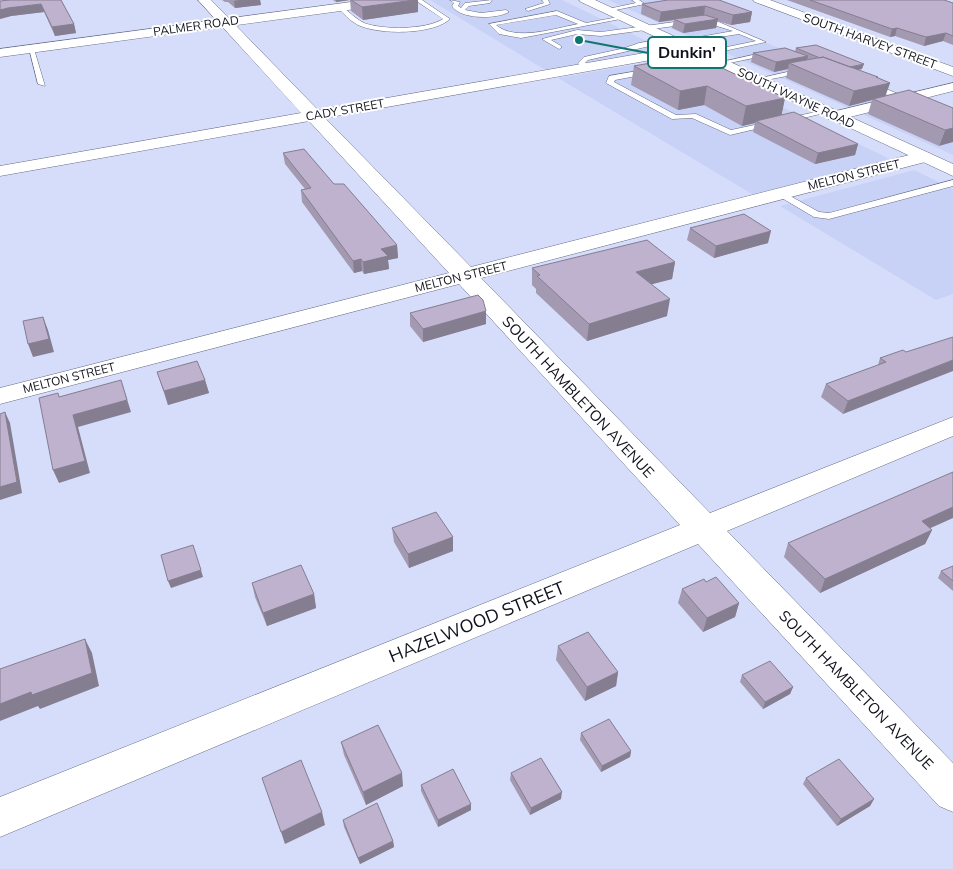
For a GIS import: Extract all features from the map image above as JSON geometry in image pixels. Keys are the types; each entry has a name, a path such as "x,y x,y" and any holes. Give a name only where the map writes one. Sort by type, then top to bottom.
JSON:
{"street":[{"name":"SOUTH HAMBLETON AVENUE","path":"204,0 953,792"},
{"name":"PALMER ROAD","path":"0,53 392,0"},
{"name":"SOUTH WAYNE ROAD","path":"585,0 953,172"},
{"name":"SOUTH HARVEY STREET","path":"759,0 953,72"},
{"name":"CADY STREET","path":"0,171 586,68 696,53"},
{"path":"829,114 953,87"},
{"name":"MELTON STREET","path":"0,396 923,157"},
{"name":"HAZELWOOD STREET","path":"0,817 953,426"}],"lane":[{"path":"340,7 360,23 376,27 423,28 441,24 447,19 418,0"},
{"path":"489,0 455,2 454,6 463,13 517,10 537,8 547,4 545,0"},
{"path":"477,11 480,4 489,0"},
{"path":"489,0 467,4 464,9 477,11 498,31 505,34 521,36 572,29 584,24 623,18"},
{"path":"635,0 642,4"},
{"path":"606,10 651,4"},
{"path":"492,24 557,12 584,24"},
{"path":"559,47 544,39 577,32 601,34 704,20 712,21 763,42 696,53"},
{"path":"696,53 740,32"},
{"path":"586,68 581,63 586,58 627,50 639,45 696,53 781,53"},
{"path":"30,49 42,84"},
{"path":"756,80 812,69"},
{"path":"657,70 612,78 610,82 675,117 693,116 730,133 829,114"},
{"path":"857,80 921,104"},
{"path":"780,194 817,215 829,216 953,182"}],"shaded area":[{"path":"430,0 562,0 665,50 547,71"},
{"path":"608,0 717,0 712,20 779,48 785,47 953,116 953,155"},
{"path":"679,57 894,161 757,197 558,78"},
{"path":"914,170 953,189 953,294 936,300 780,206"}],"building":[{"path":"61,0 74,24 52,27 41,4 0,10 0,1"},
{"path":"351,0 415,0 362,7"},
{"path":"668,0 719,0 752,12 733,15 705,6 661,12 642,4"},
{"path":"810,0 944,0 953,3 953,36 946,33 926,37 897,28 892,29"},
{"path":"705,15 718,19 685,24 674,19"},
{"path":"816,45 864,64 850,67 796,48"},
{"path":"785,48 808,56 776,62 753,53"},
{"path":"695,55 785,98 746,106 707,86 680,91 634,66"},
{"path":"823,57 890,83 854,91 789,63"},
{"path":"909,90 953,108 953,128 945,130 873,99"},
{"path":"794,112 858,144 818,153 756,121"},
{"path":"304,149 334,184 344,184 397,245 381,249 388,256 363,262 361,259 353,261 301,190 311,188 283,153"},
{"path":"744,214 771,231 716,246 690,228"},
{"path":"647,240 675,262 636,272 670,299 589,324 537,276 540,275 532,268"},
{"path":"478,295 483,300 486,311 423,329 410,313"},
{"path":"43,317 49,339 28,344 23,321"},
{"path":"953,337 953,360 848,401 826,384 886,362 880,358"},
{"path":"197,361 205,380 164,391 157,372"},
{"path":"121,380 127,400 73,415 85,461 53,470 39,398 58,393 59,397"},
{"path":"5,412 17,482 0,487 0,414"},
{"path":"953,472 953,507 922,521 932,530 825,579 788,543"},
{"path":"436,512 453,537 408,554 392,528"},
{"path":"193,545 201,570 168,581 161,555"},
{"path":"301,565 314,594 263,613 252,583"},
{"path":"953,566 953,581 941,571"},
{"path":"716,577 739,603 707,618 682,589 704,579 706,582"},
{"path":"588,632 618,672 587,687 558,646"},
{"path":"85,639 92,673 32,695 31,692 0,704 0,669"},
{"path":"770,661 793,687 765,702 742,675"},
{"path":"609,719 631,751 602,766 581,733"},
{"path":"378,725 402,773 363,792 341,742"},
{"path":"541,758 562,792 531,808 511,773"},
{"path":"839,759 874,799 841,819 806,778"},
{"path":"301,760 322,812 281,832 262,778"},
{"path":"453,769 471,804 438,820 421,785"},
{"path":"377,803 393,841 358,858 343,820"}],"place":[{"name":"Dunkin'","path":"579,40"}]}
